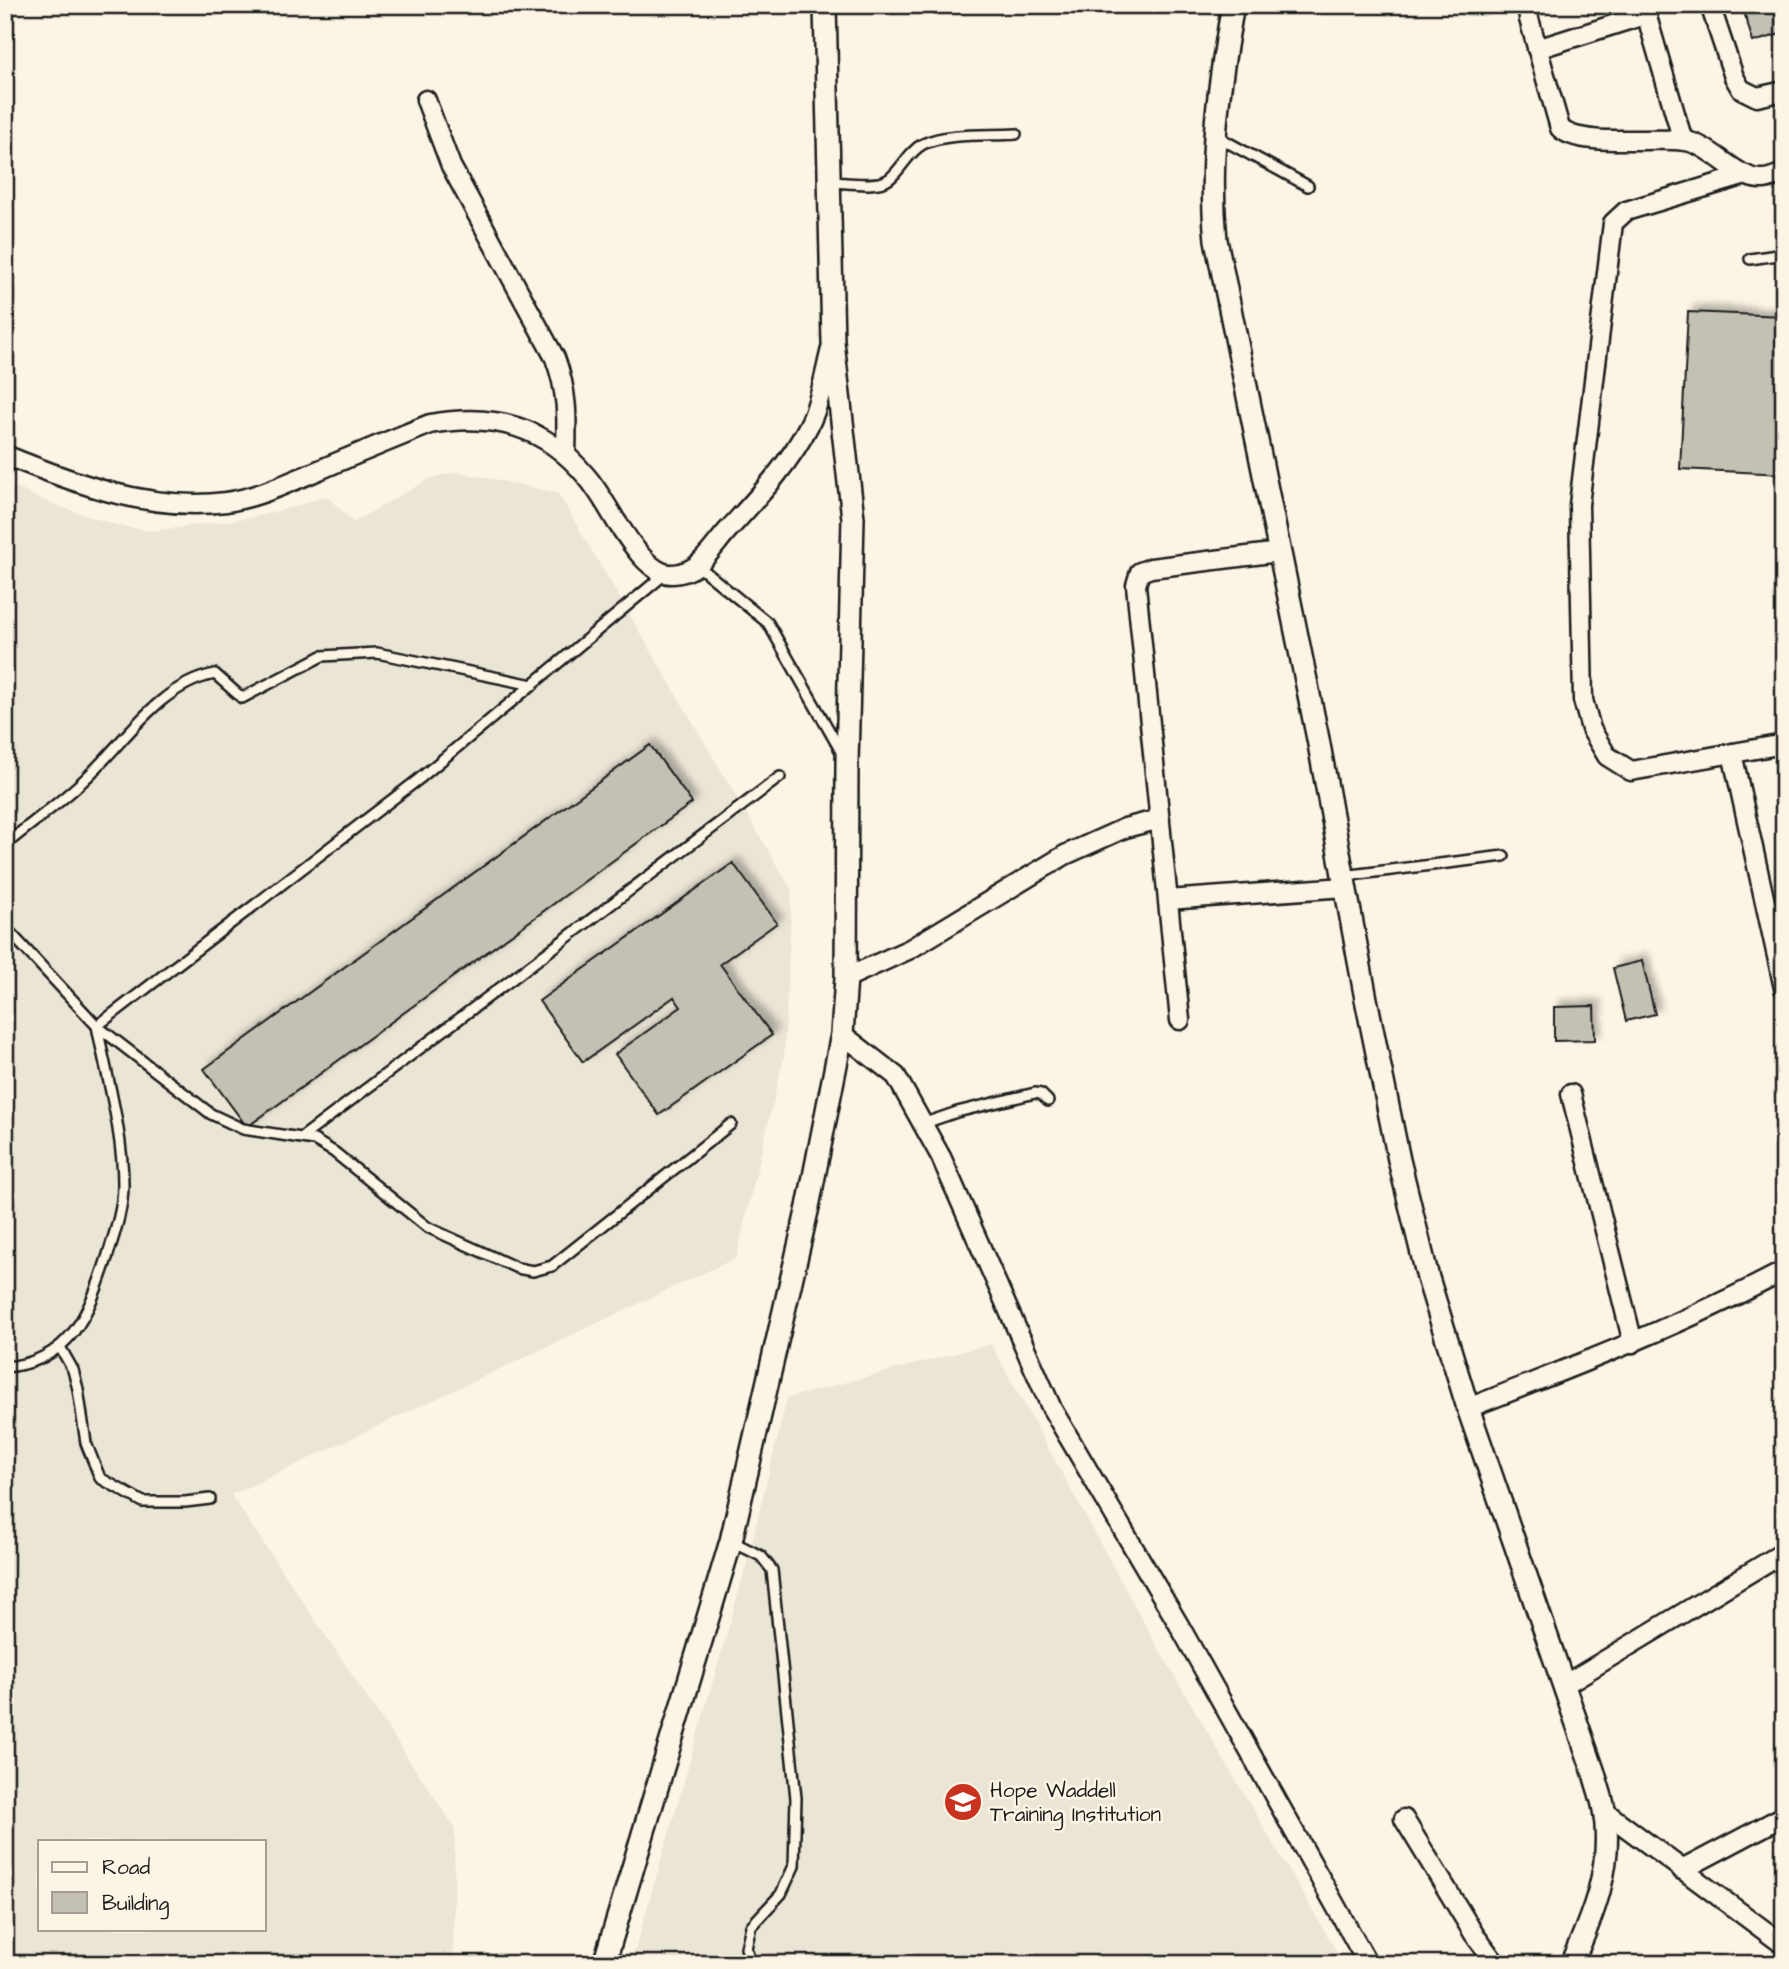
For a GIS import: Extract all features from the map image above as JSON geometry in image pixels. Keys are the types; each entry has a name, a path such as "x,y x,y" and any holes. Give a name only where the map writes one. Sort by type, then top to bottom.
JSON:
{"street":[{"path":"604,1964 731,1541 808,1207 842,1034 846,978 847,763 853,518 833,342 825,5"},
{"path":"1233,5 1214,135 1212,173 1216,240 1399,1160 1428,1278 1468,1408 1594,1773 1604,1811 1605,1848 1600,1890 1571,1964"},
{"path":"1528,5 1529,19 1560,128 1567,135 1588,139 1683,141 1704,147 1746,175 1761,180 1784,173"},
{"path":"1710,5 1734,77 1741,89 1758,97 1784,91"},
{"path":"1538,48 1641,16 1647,17 1683,141"},
{"path":"426,100 451,166 555,358 568,404 566,455"},
{"path":"1746,175 1626,211 1614,223 1579,505 1583,700 1591,729 1607,756 1631,771 1784,744"},
{"path":"5,454 44,471 129,498 194,505 229,502 274,488 430,424 457,419 485,419 514,425 541,437 566,455 587,477 631,544 654,569 665,574 676,574 697,565 786,464 811,423 833,342"},
{"path":"1180,1020 1136,585 1140,572 1151,568 1280,552"},
{"path":"1732,753 1784,988"},
{"path":"846,978 910,949 1065,855 1125,828 1160,819"},
{"path":"1168,900 1344,882"},
{"path":"842,1034 896,1076 941,1157 1052,1409 1179,1625 1368,1964"},
{"path":"1572,1094 1633,1343"},
{"path":"1468,1408 1633,1343 1737,1296 1784,1271"},
{"path":"1564,1685 1784,1552"},
{"path":"1604,1811 1784,1945"},
{"path":"1682,1870 1784,1816"},
{"path":"1404,1819 1474,1934 1496,1964"}],"lane":[{"path":"829,181 879,184 889,179 922,144 943,138 1016,134"},
{"path":"1214,135 1308,186"},
{"path":"1750,259 1784,254"},
{"path":"697,565 768,623 847,763"},
{"path":"97,1026 419,779 665,574"},
{"path":"5,845 84,780 172,691 201,677 215,674 242,698 322,656 377,653 533,685"},
{"path":"301,1138 780,777"},
{"path":"1344,882 1504,856"},
{"path":"5,927 97,1026 211,1114 243,1129 314,1140 334,1152 427,1227 517,1268 533,1270 552,1266 731,1124"},
{"path":"5,1367 23,1366 60,1347 71,1335 91,1306 118,1223 123,1186 117,1132 97,1026"},
{"path":"922,1124 1035,1093 1041,1094 1048,1101"},
{"path":"60,1347 73,1370 86,1443 100,1478 143,1502 210,1499"},
{"path":"731,1541 761,1556 772,1570 796,1798 794,1866 781,1894 751,1926 746,1948 751,1964"}],"shaded area":[{"path":"458,472 558,493 792,891 784,1057 736,1258 231,1495 455,1828 453,1964 5,1964 5,483 52,504 119,526 152,531 249,518 326,496 354,522 431,478"},
{"name":"Hope Waddell Training Institution","path":"991,1344 1154,1641 1344,1964 631,1964 744,1574 787,1398"}],"building":[{"path":"1742,5 1784,5 1784,20 1780,21 1784,33 1753,42"},
{"path":"1688,312 1784,316 1784,474 1680,469"},
{"path":"650,745 692,803 247,1127 204,1069"},
{"path":"733,863 777,923 720,964 772,1035 659,1115 615,1054 681,1007 674,997 583,1062 539,1001"},
{"path":"1642,961 1655,1014 1626,1021 1613,968"},
{"path":"1594,1006 1595,1040 1554,1041 1554,1007"}],"place":[{"name":"Hope Waddell Training Institution","path":"963,1802"}]}
